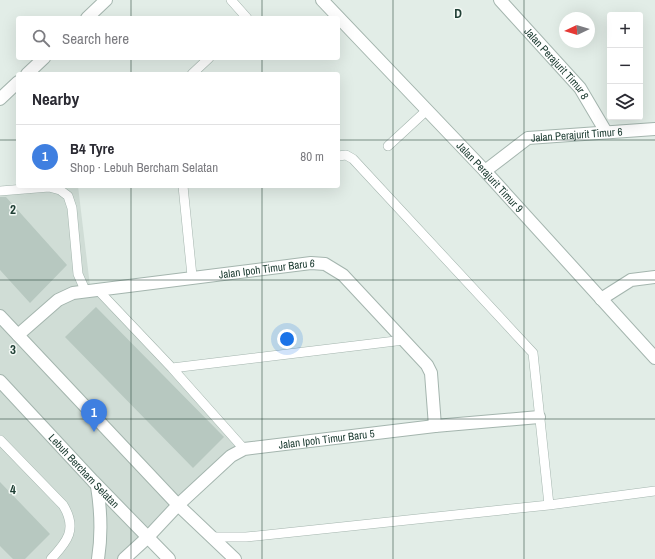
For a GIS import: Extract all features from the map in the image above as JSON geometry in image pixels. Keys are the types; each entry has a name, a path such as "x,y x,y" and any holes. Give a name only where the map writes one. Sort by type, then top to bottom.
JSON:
{"street":[{"path":"89,16 106,0"},
{"name":"Jalan Perajurit Timur 9","path":"322,0 337,16"},
{"name":"Jalan Perajurit Timur 8","path":"500,0 580,88 606,132"},
{"name":"Jalan Perajurit Timur 9","path":"340,19 485,171 655,358"},
{"path":"29,72 42,60"},
{"path":"0,99 16,84"},
{"name":"Jalan Perajurit Timur 6","path":"485,171 524,139 655,129"},
{"name":"Jalan Ipoh Timur Baru 6","path":"18,335 58,300 73,293 91,289 192,276 311,263 325,264 343,275 430,370 436,426"},
{"path":"601,299 631,280 655,277"},
{"path":"0,316 178,505 235,559"},
{"name":"Lebuh Bercham Selatan","path":"0,381 98,486 169,559"},
{"name":"Jalan Ipoh Timur Baru 5","path":"124,559 148,537 178,505 231,456 244,449 436,426 539,417"},
{"path":"98,486 101,514 101,541 98,559"}],"lane":[{"path":"231,0 245,16"},
{"path":"194,72 207,60"},
{"path":"388,146 426,110"},
{"path":"340,156 346,155 353,159 534,354 539,417 549,505"},
{"path":"0,191 37,188"},
{"path":"53,188 60,190 68,196 72,208 78,274 91,289 172,368 244,449"},
{"path":"183,188 192,276"},
{"path":"172,368 404,340"},
{"path":"0,440 63,505 68,513 70,522 68,539 50,559"},
{"path":"213,537 246,537 549,505 655,491"}],"shaded area":[{"path":"0,187 78,188 90,286 239,445 130,559 0,559"}],"building":[{"path":"0,197 6,197 67,265 30,303 0,270"},
{"path":"96,307 224,437 193,468 65,337"},
{"path":"0,482 50,534 25,559 13,559 0,546"}],"place":[{"name":"B4 Tyre","path":"94,432"}]}
